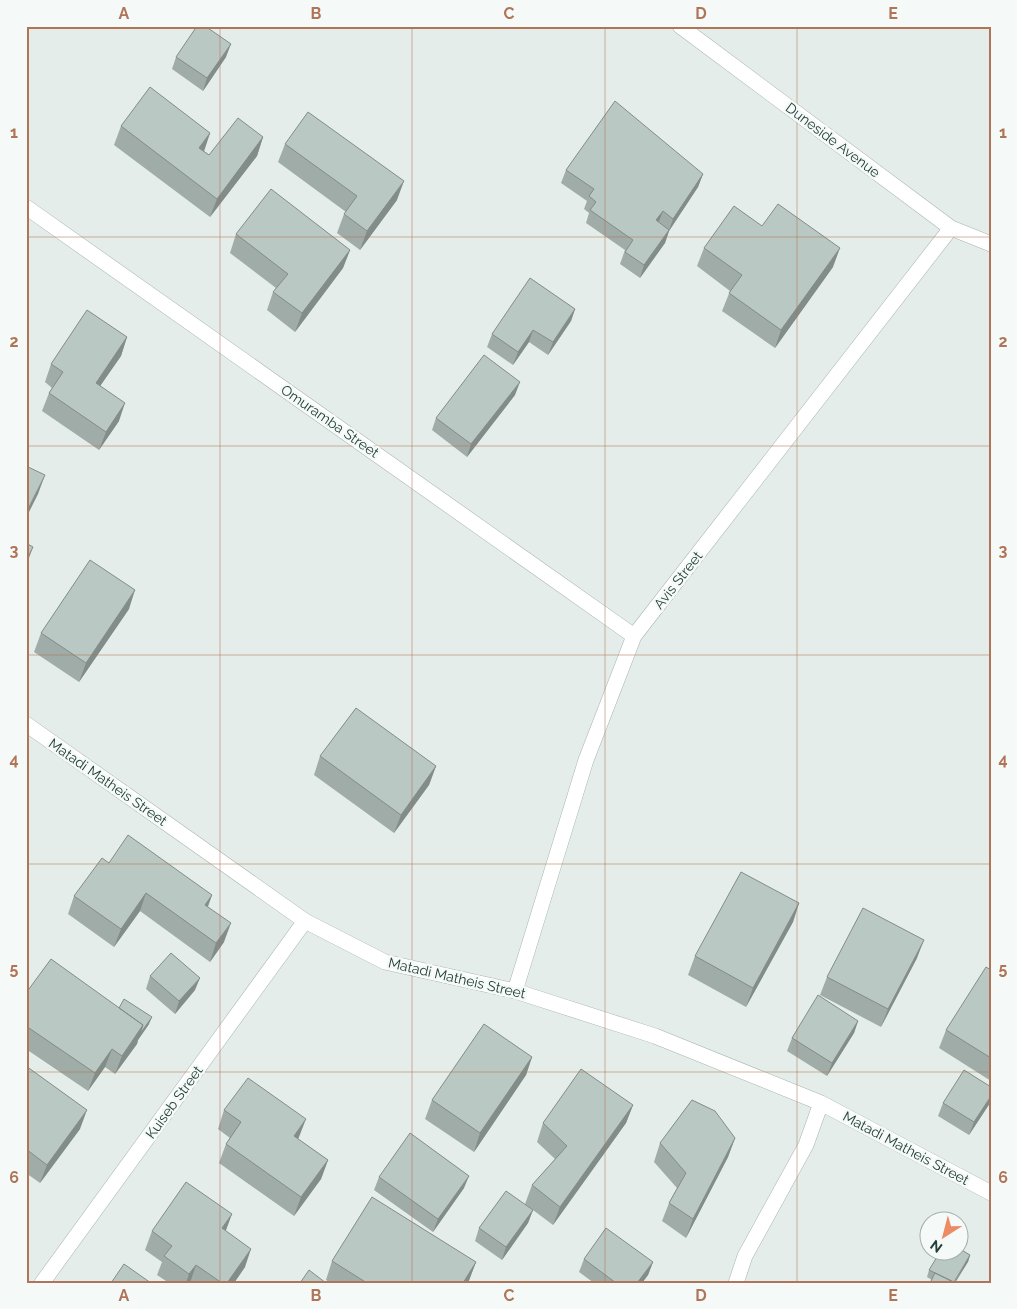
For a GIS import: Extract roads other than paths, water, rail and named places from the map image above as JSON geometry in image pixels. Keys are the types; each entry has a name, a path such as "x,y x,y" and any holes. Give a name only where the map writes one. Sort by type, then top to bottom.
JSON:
{"street":[{"name":"Duneside Avenue","path":"680,26 952,228 991,244"},
{"name":"Omuramba Street","path":"26,207 634,636"},
{"name":"Avis Street","path":"515,991 586,760 634,636 952,228"},
{"name":"Matadi Matheis Street","path":"26,724 305,921 385,962 515,991 655,1036 821,1104 991,1193"},
{"name":"Kuiseb Street","path":"42,1283 305,921"},
{"path":"736,1283 745,1256 806,1145 821,1104"}]}
